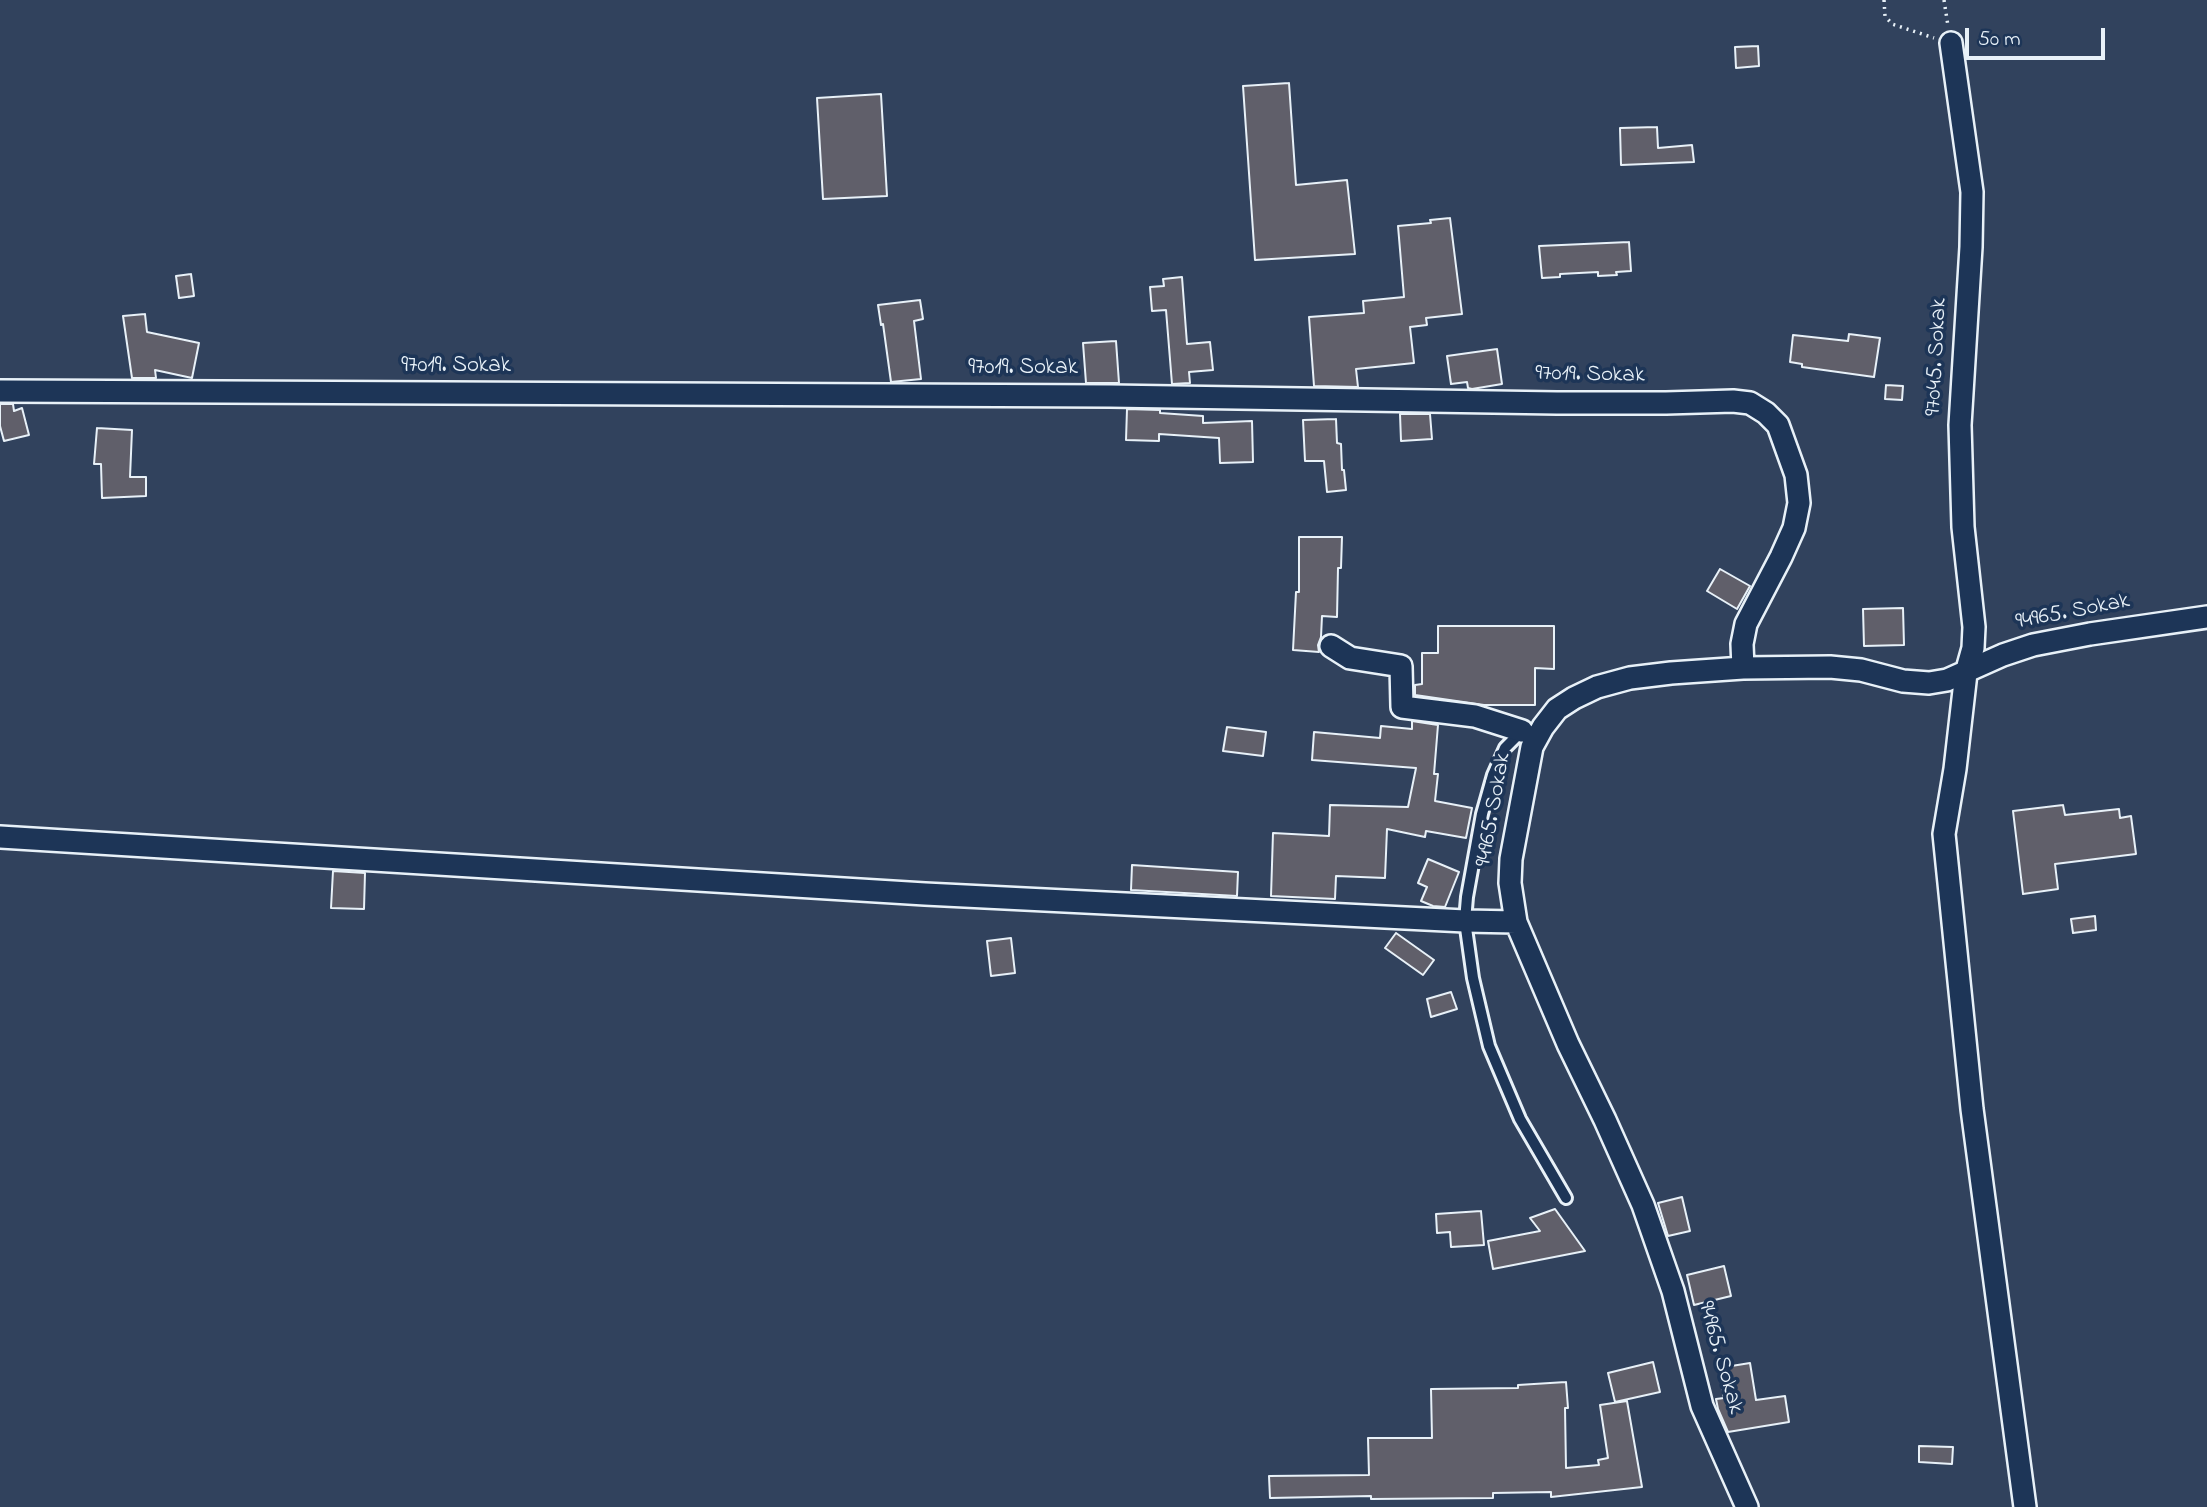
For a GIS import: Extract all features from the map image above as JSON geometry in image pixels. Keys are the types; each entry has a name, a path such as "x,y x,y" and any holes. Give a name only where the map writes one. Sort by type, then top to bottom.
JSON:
{"street":[{"name":"97045. Sokak","path":"1951,43 1972,192 1960,425 1963,527 1974,627 1944,834 1972,1109 2025,1507"},
{"name":"97019. Sokak","path":"0,391 1110,396 1557,403 1750,403 1766,412 1778,425 1796,475 1799,503 1794,528 1782,557 1746,624 1742,644 1743,668"},
{"name":"94965. Sokak","path":"1747,1507 1702,1406 1673,1291 1643,1205 1568,1044 1516,922 1510,871 1532,747 1557,709 1597,688 1630,678 1743,668 1830,667 1861,670 1903,681 1929,683 1947,680 2033,645 2207,617"},
{"path":"1331,646 1350,658 1401,666 1402,707 1475,716 1522,731"},
{"path":"0,837 925,894 1516,922"}],"lane":[{"path":"1557,709 1522,731 1505,748 1493,775 1482,814 1465,921 1473,978 1489,1046 1521,1119 1566,1198"}],"path":[{"path":"1884,0 1885,16 1892,24 1903,30 1951,43 1944,0"}],"building":[{"path":"1758,46 1759,66 1736,68 1735,47"},
{"path":"1289,83 1296,185 1347,180 1355,254 1255,260 1243,86"},
{"path":"881,94 887,196 823,199 817,98"},
{"path":"1657,127 1658,148 1692,145 1694,162 1621,165 1620,128"},
{"path":"1450,218 1462,314 1426,318 1427,325 1410,327 1414,363 1356,369 1358,387 1314,386 1309,317 1364,313 1363,301 1404,297 1398,226"},
{"path":"1629,242 1631,271 1616,272 1617,275 1598,276 1598,272 1542,278 1539,246"},
{"path":"191,274 194,296 179,298 176,276"},
{"path":"1182,277 1187,344 1210,342 1213,370 1189,372 1190,383 1172,384 1166,310 1152,311 1150,287 1164,286 1163,279"},
{"path":"920,300 923,319 914,321 921,379 891,382 878,305"},
{"path":"145,314 147,332 199,343 192,378 155,370 156,378 132,378 123,316"},
{"path":"1849,334 1880,338 1874,377 1802,367 1802,364 1790,362 1793,335 1848,341"},
{"path":"1116,341 1119,383 1086,383 1083,343"},
{"path":"1497,349 1502,384 1472,389 1468,388 1467,382 1451,384 1447,356"},
{"path":"1886,385 1903,386 1902,400 1885,399"},
{"path":"0,404 13,404 14,411 22,408 29,435 4,441 0,426"},
{"path":"1127,409 1203,416 1203,423 1252,421 1253,462 1220,463 1219,438 1159,434 1159,441 1126,440"},
{"path":"1400,414 1430,414 1432,439 1401,441"},
{"path":"1336,419 1337,443 1341,444 1346,490 1327,492 1324,461 1305,461 1303,420"},
{"path":"97,428 132,430 130,477 146,477 146,496 102,498 101,464 94,464"},
{"path":"1299,537 1342,537 1337,617 1322,616 1319,652 1293,650 1296,592 1299,592"},
{"path":"1720,569 1750,586 1737,609 1707,591"},
{"path":"1903,608 1904,645 1864,646 1863,609"},
{"path":"1438,626 1554,626 1554,669 1535,668 1535,705 1484,705 1415,695 1415,685 1422,684 1422,653 1438,653"},
{"path":"1412,721 1438,725 1435,801 1472,808 1466,838 1426,831 1425,837 1387,829 1385,878 1336,876 1335,899 1271,896 1273,833 1329,836 1330,805 1408,807 1416,768 1312,760 1314,732 1380,738 1381,726 1412,729"},
{"path":"1227,727 1266,732 1263,756 1223,751"},
{"path":"2063,805 2065,815 2119,809 2120,818 2131,816 2136,854 2055,864 2058,889 2023,894 2013,811"},
{"path":"1428,859 1459,872 1445,907 1421,901 1427,887 1418,883"},
{"path":"1132,865 1238,872 1237,896 1131,890"},
{"path":"333,871 365,873 364,909 331,908"},
{"path":"2095,916 2096,930 2073,933 2071,919"},
{"path":"1396,933 1434,960 1423,975 1385,948"},
{"path":"1011,938 1015,973 991,976 987,941"},
{"path":"1451,992 1457,1009 1431,1017 1427,999"},
{"path":"1682,1197 1690,1231 1668,1236 1658,1203"},
{"path":"1555,1209 1585,1251 1493,1269 1488,1241 1540,1231 1530,1218"},
{"path":"1481,1211 1484,1245 1451,1247 1450,1232 1437,1233 1436,1214"},
{"path":"1724,1266 1731,1296 1694,1305 1687,1275"},
{"path":"1653,1362 1660,1392 1615,1402 1608,1373"},
{"path":"1750,1363 1756,1400 1785,1396 1789,1422 1728,1432 1716,1399 1724,1398 1719,1368"},
{"path":"1566,1382 1566,1468 1599,1465 1598,1460 1608,1458 1600,1405 1627,1401 1642,1487 1551,1497 1551,1492 1493,1493 1493,1498 1270,1498 1269,1476 1369,1475 1368,1438 1432,1438 1431,1389 1518,1388 1518,1385"},
{"path":"1919,1446 1953,1447 1952,1464 1919,1462"}]}
